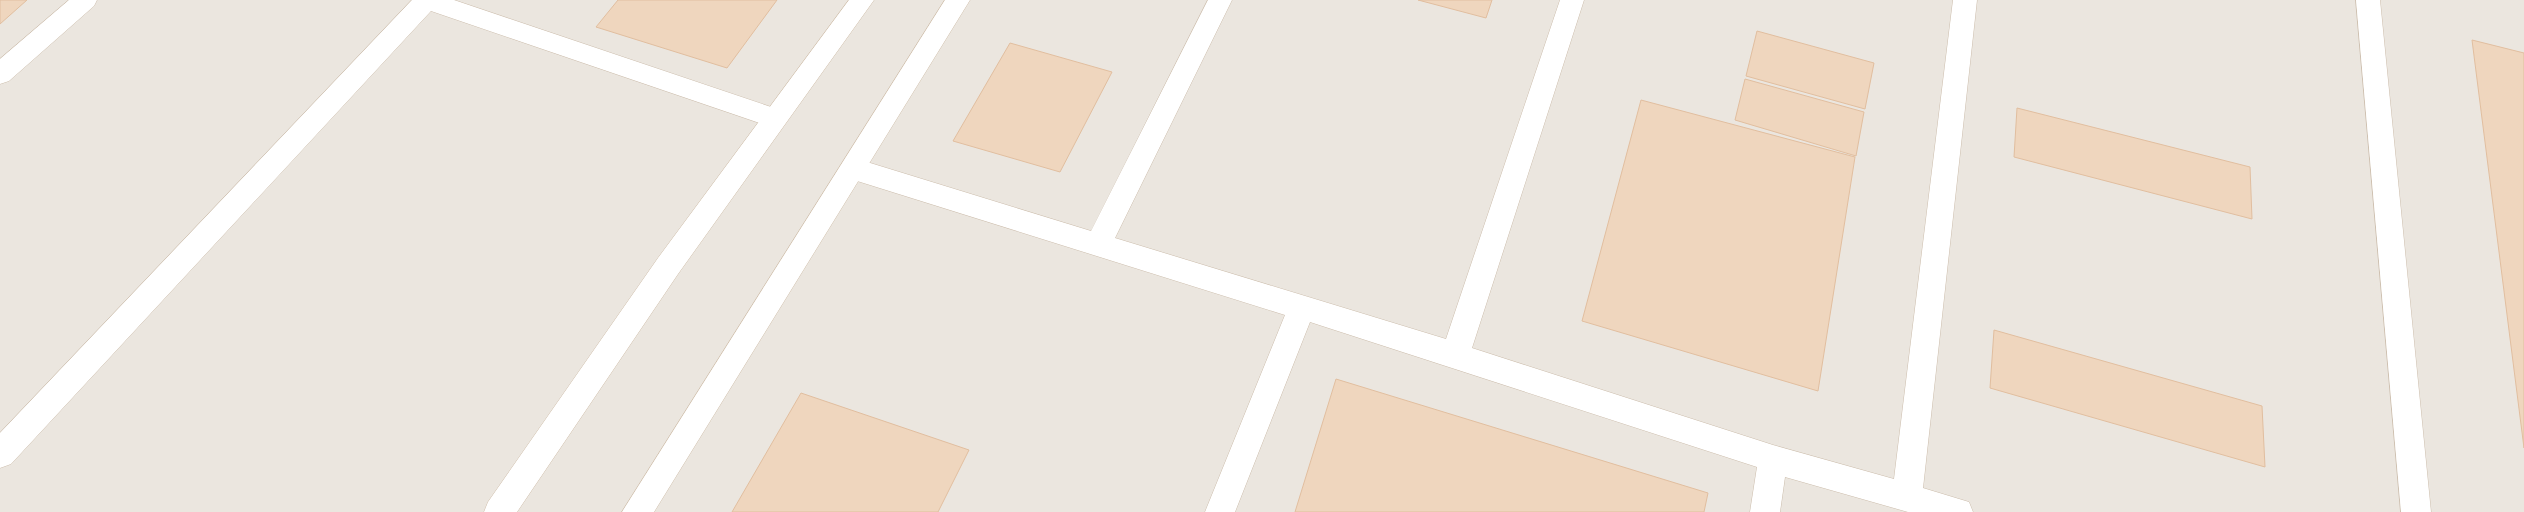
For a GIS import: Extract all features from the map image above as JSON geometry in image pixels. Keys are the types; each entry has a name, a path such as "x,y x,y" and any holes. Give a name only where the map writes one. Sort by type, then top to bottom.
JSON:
{"street":[{"path":"0,74 85,0"},
{"path":"0,454 426,0 774,118"},
{"path":"499,512 668,266 774,118 862,0"},
{"path":"637,512 854,169 958,0"},
{"path":"1098,244 1220,0"},
{"path":"1455,355 1572,0"},
{"path":"1907,496 1965,0"},
{"path":"2368,0 2416,512"},
{"path":"854,169 1455,355 1773,459 1958,512"},
{"path":"1220,512 1302,308"},
{"path":"1765,512 1773,459"}],"shaded area":[{"path":"0,0 2524,0 2524,512 0,512"}],"building":[{"path":"0,0 27,0 0,24"},
{"path":"618,0 777,0 727,68 596,27"},
{"path":"1418,0 1492,0 1486,18"},
{"path":"1757,31 1874,63 1865,109 1746,76"},
{"path":"2472,40 2524,53 2524,448"},
{"path":"1010,43 1112,72 1060,172 953,141"},
{"path":"1745,79 1864,112 1856,156 1735,120"},
{"path":"1641,100 1855,157 1818,391 1582,321"},
{"path":"2017,108 2250,167 2252,219 2014,157"},
{"path":"1994,330 2262,406 2265,467 1990,388"},
{"path":"1336,379 1708,493 1704,512 1295,512"},
{"path":"801,393 969,450 938,512 732,512"}]}
